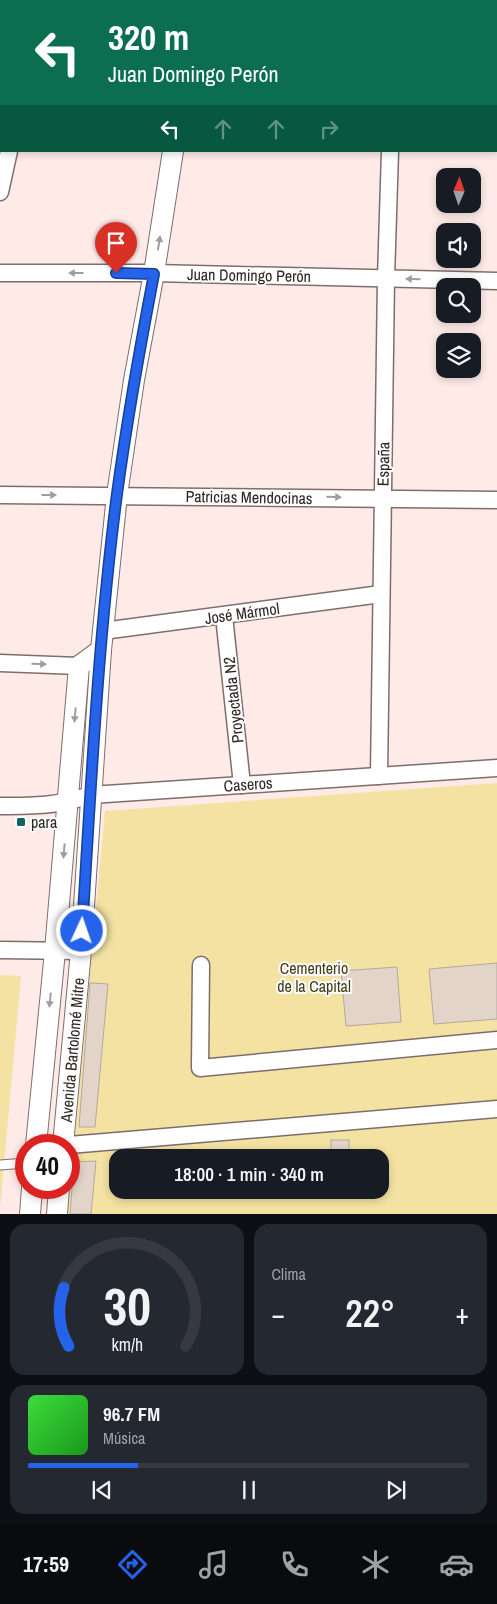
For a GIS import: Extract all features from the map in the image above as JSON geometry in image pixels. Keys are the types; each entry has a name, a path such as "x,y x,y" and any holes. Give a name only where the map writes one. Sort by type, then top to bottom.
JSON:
{"street":[{"path":"0,192 9,152"},
{"name":"Avenida Bartolomé Mitre","path":"63,1134 81,951 90,795 102,641 117,495 134,380 154,274 173,152"},
{"name":"España","path":"379,776 386,278 390,152"},
{"name":"Juan Domingo Perón","path":"0,273 497,281"},
{"name":"Patricias Mendocinas","path":"0,495 497,500"},
{"name":"José Mármol","path":"79,666 102,641 224,616 381,594"},
{"name":"Proyectada N2","path":"224,616 242,785"},
{"path":"0,663 79,666"},
{"name":"Avenida Bartolomé Mitre","path":"37,1134 55,951 79,666"},
{"name":"Caseros","path":"0,806 42,806 68,802 90,795 497,768"},
{"path":"0,950 81,951"},
{"path":"201,965 200,1068 497,1040"},
{"path":"80,1144 497,1109"},
{"path":"30,1214 31,1199"},
{"path":"57,1214 58,1199"}],"lane":[{"path":"0,1165 15,1164"}],"green space":[{"name":"Cementerio de la Capital","path":"497,783 497,1214 68,1214 69,1199 80,1199 80,1134 75,1134 105,811"},
{"path":"0,975 21,976 0,1209"}],"building":[{"path":"497,963 497,1019 434,1024 429,969"},
{"path":"397,967 401,1022 346,1026 341,971"},
{"path":"90,983 108,984 95,1127 79,1127"},
{"path":"331,1140 349,1140 349,1149 331,1149"},
{"path":"96,1161 91,1214 70,1214 71,1199 80,1199 80,1162"}],"place":[{"name":"para","path":"21,822"}],"route":[{"path":"82,931 101,650 115,513 134,380 154,274 116,273"}]}
